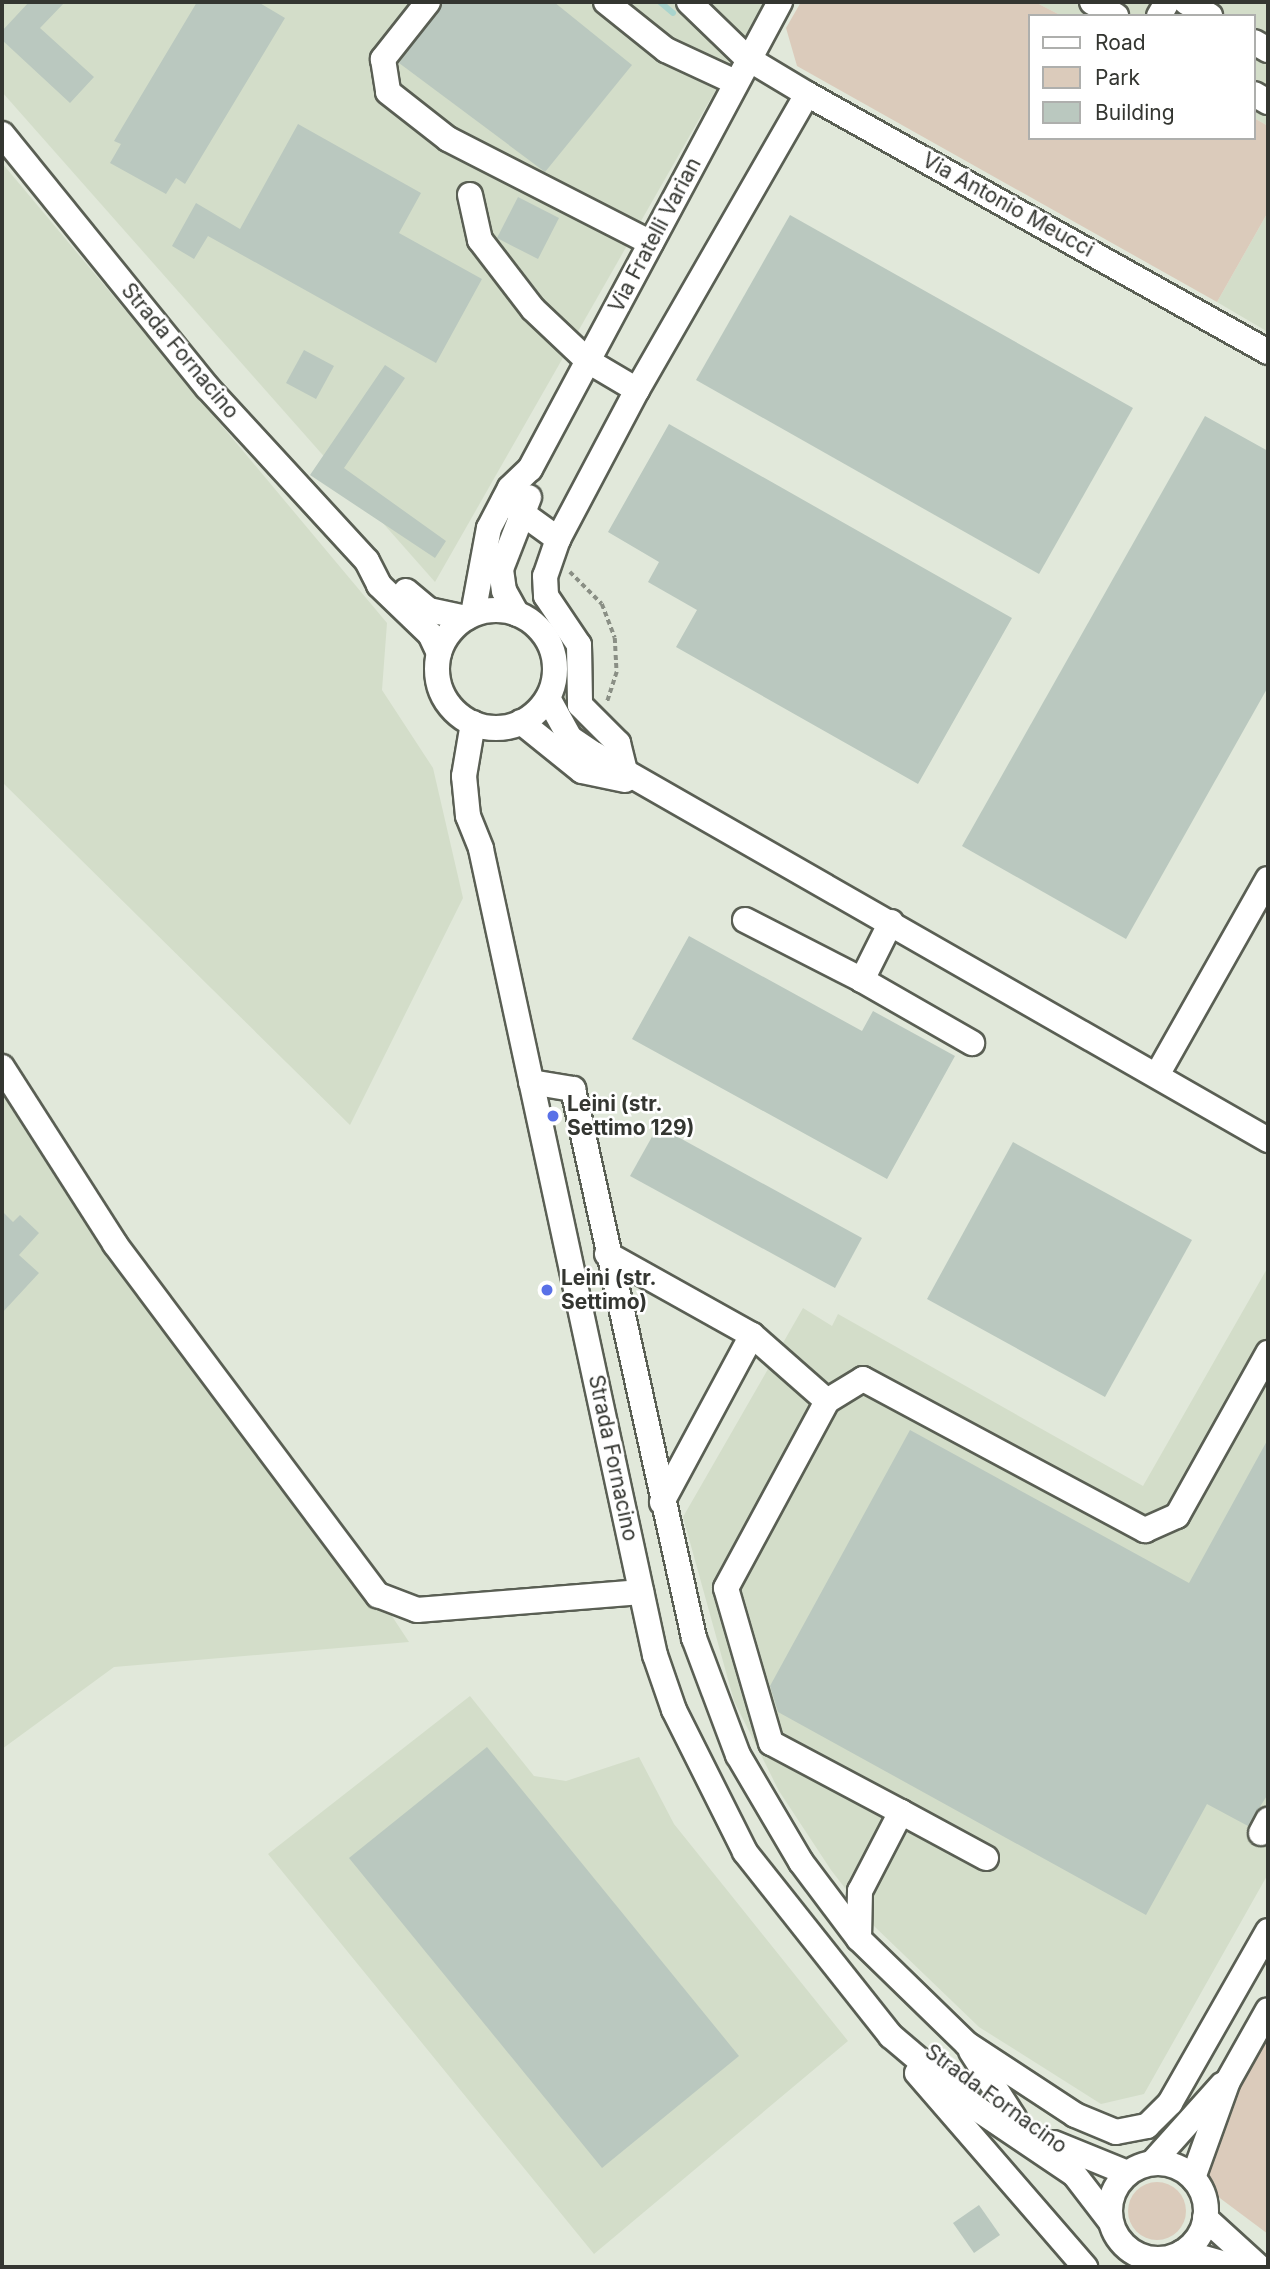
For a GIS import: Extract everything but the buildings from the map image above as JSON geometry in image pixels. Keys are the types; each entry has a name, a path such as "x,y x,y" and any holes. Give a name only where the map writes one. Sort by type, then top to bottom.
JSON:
{"street":[{"path":"428,2 383,59 388,92 448,139 651,243"},
{"path":"606,2 666,50 735,82"},
{"name":"Via Antonio Meucci","path":"689,2 747,58 1268,352"},
{"name":"Via Fratelli Varian","path":"469,616 480,556 513,505 747,58 780,2"},
{"path":"1092,2 1113,14"},
{"path":"1186,2 1207,14"},
{"path":"625,771 618,743 580,705 579,645 546,596 545,576 558,539 637,390 807,94"},
{"name":"Strada Fornacino","path":"2,134 207,387 367,561 429,610 469,616"},
{"path":"470,195 480,240 548,325 588,361 637,390"},
{"path":"513,505 558,539"},
{"name":"Via Fratelli Varian","path":"513,505 501,569 504,591 517,614"},
{"name":"Strada Fornacino","path":"367,561 379,585 430,635 439,653"},
{"path":"514,724 548,698 554,678 551,649 534,624 517,614 469,616 439,653 440,686 473,723 514,724 582,771 650,785"},
{"path":"548,698 570,738 1268,1140"},
{"name":"Strada Fornacino","path":"473,723 464,792 481,849 642,1592 674,1710 745,1852 901,2045 976,2108 1074,2174 1110,2221"},
{"name":"Strada Fornacino","path":"481,849 480,764 514,724"},
{"path":"1157,1074 1268,879"},
{"path":"744,920 862,980 972,1042"},
{"path":"862,980 891,922"},
{"path":"2,1067 115,1244 378,1595 417,1610 642,1592"},
{"path":"531,1082 573,1088 662,1502 704,1662 738,1755 802,1862 859,1939 967,2044 1075,2115 1132,2132 1170,2103 1268,1931"},
{"path":"607,1254 752,1335 827,1402"},
{"path":"662,1502 752,1335"},
{"path":"986,1858 771,1743 739,1643 726,1588 827,1402 863,1379 1145,1530 1177,1516 1268,1353"},
{"path":"704,1662 739,1643"},
{"path":"859,1939 860,1891 901,1812"},
{"path":"1259,2267 1205,2218 1193,2178 1228,2081 1268,2010"},
{"name":"Strada Fornacino","path":"872,2011 1014,2118 1072,2155 1127,2173"},
{"path":"967,2044 1014,2118"},
{"name":"Strada Fornacino","path":"901,2045 921,2080 1086,2267"},
{"path":"1205,2218 1183,2252 1168,2258 1138,2255 1121,2241 1110,2221 1112,2193 1127,2173 1152,2163 1228,2081"},
{"path":"1152,2163 1174,2165 1193,2178"},
{"path":"1183,2252 1236,2267"}],"path":[{"path":"566,569 602,604 615,638 617,672 605,708"}],"shaded area":[{"path":"2,2 766,2 435,582 2,92"},
{"path":"1035,2 1268,2 1268,126 1256,119 1256,14 1058,14"},
{"path":"2,163 387,623 382,690 433,768 463,898 350,1125 2,782"},
{"path":"1268,212 1268,332 1217,302"},
{"path":"2,1067 409,1642 114,1667 2,1749"},
{"path":"1268,1267 1268,1874 1144,2094 1101,2104 979,2027 875,1927 831,1870 779,1791 734,1701 683,1517 803,1308 832,1326 838,1314 1143,1486"},
{"path":"470,1696 534,1776 566,1781 639,1757 674,1824 848,2041 594,2254 268,1854"}],"green space":[{"path":"801,2 1035,2 1058,14 1028,14 1028,140 1256,140 1256,119 1268,126 1268,212 1217,302 797,66 786,28"},
{"path":"1268,2020 1268,2234 1193,2178"},
{"path":"1157,2182 1168,2184 1181,2195 1186,2211 1184,2222 1173,2235 1157,2240 1146,2238 1133,2227 1128,2211 1130,2200 1141,2187"}],"waterway":[{"path":"660,2 673,13"}],"place":[{"name":"Leini (str. Settimo 129)","path":"553,1116"},
{"name":"Leini (str. Settimo)","path":"547,1290"}]}
